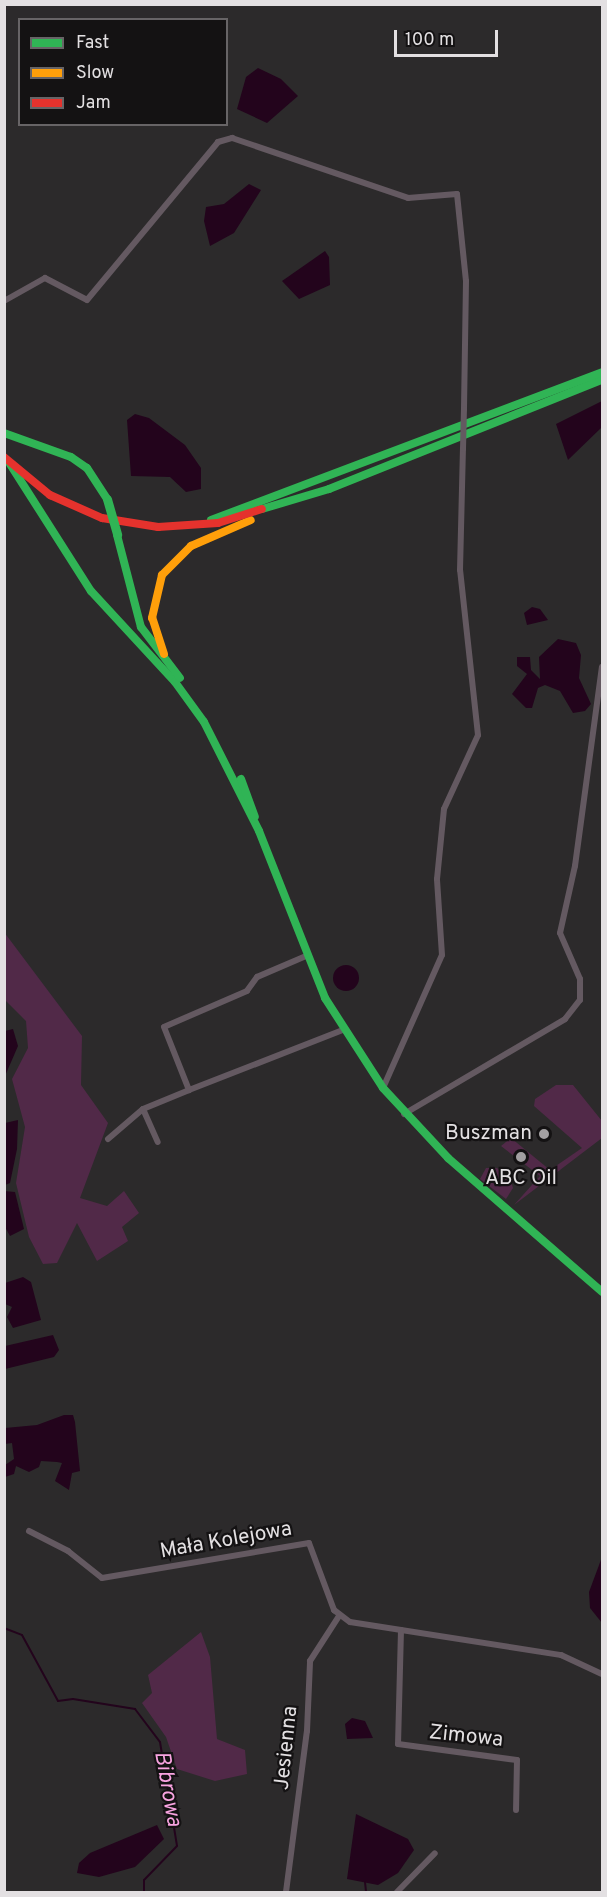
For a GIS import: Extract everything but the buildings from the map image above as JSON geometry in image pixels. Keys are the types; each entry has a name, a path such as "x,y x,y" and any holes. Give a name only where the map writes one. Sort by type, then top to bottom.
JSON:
{"main road":[{"path":"194,525 603,372"},
{"path":"168,665 152,618 156,589 168,567 191,546 283,505 603,380"},
{"path":"4,433 71,457 87,468 107,500 141,627 223,743 250,797 259,831 306,956 343,1030 382,1088 404,1114 511,1213 603,1292"},
{"path":"7,460 50,495 102,518 158,527 194,525 230,522 283,505"},
{"path":"7,460 11,472 38,504 91,591 200,715 259,831"}],"street":[{"path":"4,301 45,279 87,300 218,142 232,138 408,198 457,194 466,281 461,591 478,735 444,809 437,879 442,955 382,1088"},
{"path":"404,1114 565,1019 580,1000 580,979 560,933 575,866 603,667"},
{"path":"189,1090 164,1027 247,991 256,977 306,956"},
{"path":"108,1139 143,1109 343,1030"},
{"path":"143,1109 158,1142"},
{"name":"Mała Kolejowa","path":"29,1531 68,1551 102,1578 309,1543 339,1616"},
{"path":"339,1616 350,1622 561,1655 603,1674"},
{"name":"Jesienna","path":"286,1893 307,1731 310,1661 339,1616"},
{"name":"Zimowa","path":"401,1630 398,1744 517,1760 516,1810"},
{"path":"397,1893 435,1853"}],"shaded area":[{"path":"258,68 281,79 298,96 267,123 237,109 246,77"},
{"path":"249,184 261,190 234,233 210,246 204,221 206,207 224,204"},
{"path":"325,251 329,257 330,285 299,299 282,281"},
{"path":"602,401 602,427 568,460 556,424"},
{"path":"135,414 149,418 185,445 201,468 201,489 186,492 170,477 131,476 127,420"},
{"path":"532,607 540,609 548,620 527,625 524,613"},
{"path":"558,639 576,643 581,655 579,678 591,704 585,711 573,713 560,691 545,685 538,688 532,708 526,708 512,694 527,674 517,666 517,657 530,657 531,670 540,679 539,657"},
{"path":"4,932 82,1036 81,1085 108,1123 80,1198 107,1206 124,1191 139,1213 122,1227 128,1241 97,1261 77,1223 57,1263 43,1264 29,1237 16,1183 25,1127 12,1079 28,1048 26,1021 5,1000"},
{"path":"346,965 355,969 359,978 355,987 346,991 337,987 333,978 337,969"},
{"path":"13,1029 18,1046 5,1076 5,1031"},
{"path":"556,1085 573,1085 602,1121 602,1138 514,1205 540,1176 501,1146 511,1138 550,1170 582,1148 534,1106 535,1099"},
{"path":"18,1120 17,1149 10,1183 5,1185 5,1123"},
{"path":"486,1168 497,1168 511,1181 513,1188 506,1199 480,1179"},
{"path":"4,1191 15,1192 24,1229 10,1236 5,1227"},
{"path":"23,1277 31,1282 41,1320 13,1328 7,1317 12,1307 5,1304 5,1283"},
{"path":"53,1335 59,1350 54,1357 5,1369 5,1346"},
{"path":"64,1415 73,1415 75,1422 80,1471 72,1473 69,1490 55,1481 62,1463 41,1461 39,1467 29,1472 16,1466 14,1474 5,1477 5,1465 14,1459 12,1443 5,1444 5,1428 37,1425"},
{"path":"602,1557 602,1623 590,1608 589,1592"},
{"path":"201,1632 210,1657 217,1739 245,1750 247,1774 215,1781 177,1769 166,1737 142,1703 152,1693 148,1675"},
{"path":"352,1718 365,1721 373,1738 347,1739 345,1724"},
{"path":"356,1814 408,1839 414,1850 398,1873 378,1885 347,1879"},
{"path":"157,1825 164,1839 135,1867 99,1877 77,1873 79,1863 90,1853"}],"waterway":[{"name":"Bibrowa","path":"4,1628 22,1635 58,1701 73,1699 135,1709 160,1742 177,1846 144,1880 144,1892"},
{"path":"365,1882 366,1892"}],"traffic: fast":[{"path":"211,520 602,372"},
{"path":"262,509 329,489 602,380"},
{"path":"4,433 71,457 87,468 107,499"},
{"path":"10,464 91,591 175,682 204,722 259,831"},
{"path":"107,499 117,535"},
{"path":"117,535 141,627 180,678"},
{"path":"241,779 255,817"},
{"path":"259,831 325,998 383,1088 448,1158 602,1292"}],"traffic: slow":[{"path":"164,654 152,618 162,575 191,546 251,520"}],"traffic: jam":[{"path":"4,457 50,495 102,518 158,527 218,523 262,509"}],"place":[{"name":"Buszman","path":"544,1134"},
{"name":"ABC Oil","path":"521,1157"}]}
